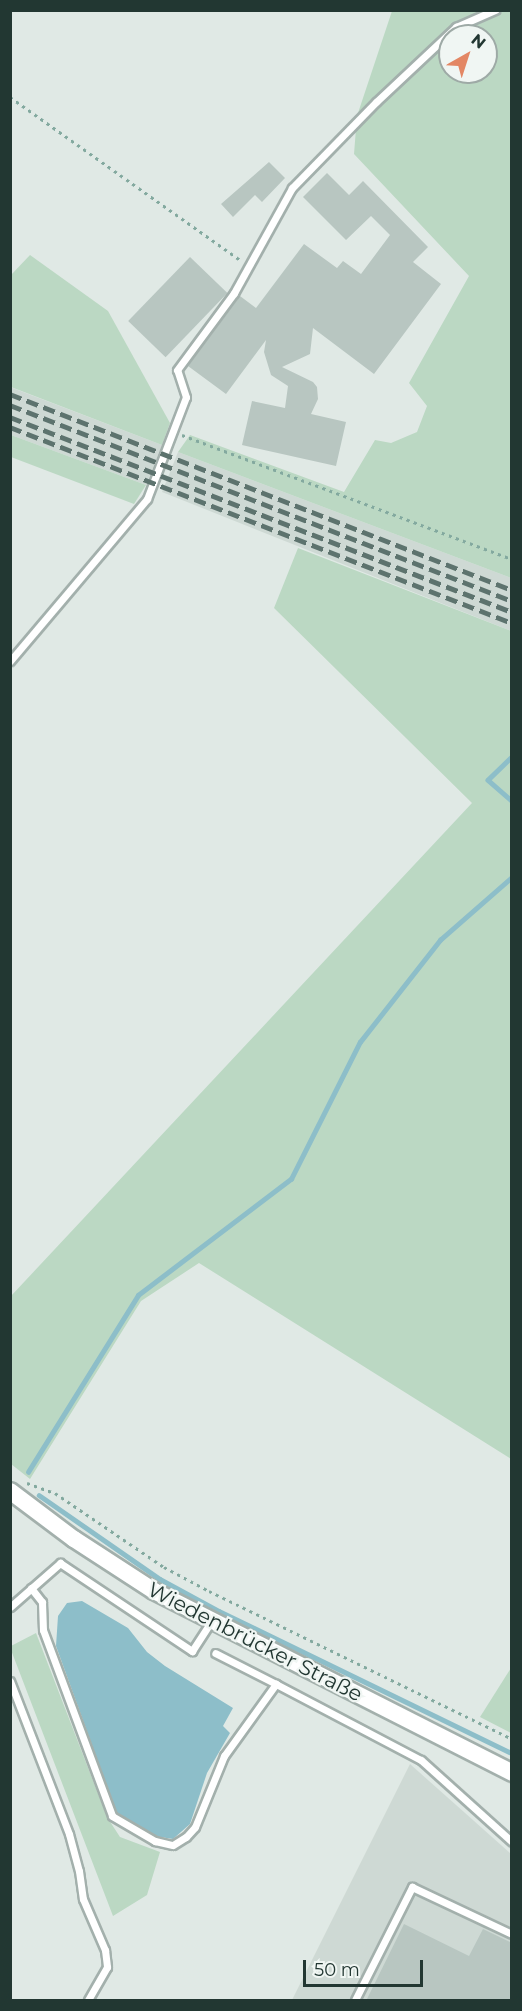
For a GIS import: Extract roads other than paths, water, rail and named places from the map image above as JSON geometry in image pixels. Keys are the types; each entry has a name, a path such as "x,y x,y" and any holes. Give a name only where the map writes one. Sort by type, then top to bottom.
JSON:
{"street":[{"name":"Wiedenbrücker Straße","path":"15,1485 74,1539 144,1585 211,1622 512,1773"}],"lane":[{"path":"10,661 147,499 186,397 177,370 234,293 292,188 376,102 456,27 495,10"},
{"path":"10,1607 60,1563 192,1651 211,1622"},
{"path":"31,1588 42,1602 43,1630 112,1816 155,1841 173,1845 186,1837 195,1827 224,1756 276,1684"},
{"path":"215,1653 421,1760 512,1842"},
{"path":"10,1681 69,1834 79,1871 83,1899 105,1950 107,1967 88,2001"},
{"path":"355,2001 412,1887 512,1934"}],"water":[{"path":"82,1601 128,1628 147,1652 165,1666 233,1708 223,1726 230,1733 207,1773 190,1824 173,1839 154,1836 117,1813 56,1646 58,1616 67,1603"}],"waterway":[{"path":"512,757 488,780 512,801"},
{"path":"28,1472 138,1295 291,1179 360,1042 440,940 512,877"},
{"path":"39,1495 160,1579 219,1611 512,1753"}],"railway":[{"path":"10,394 512,590"},
{"path":"10,405 512,601"},
{"path":"10,417 512,612"},
{"path":"10,427 512,623"}]}
